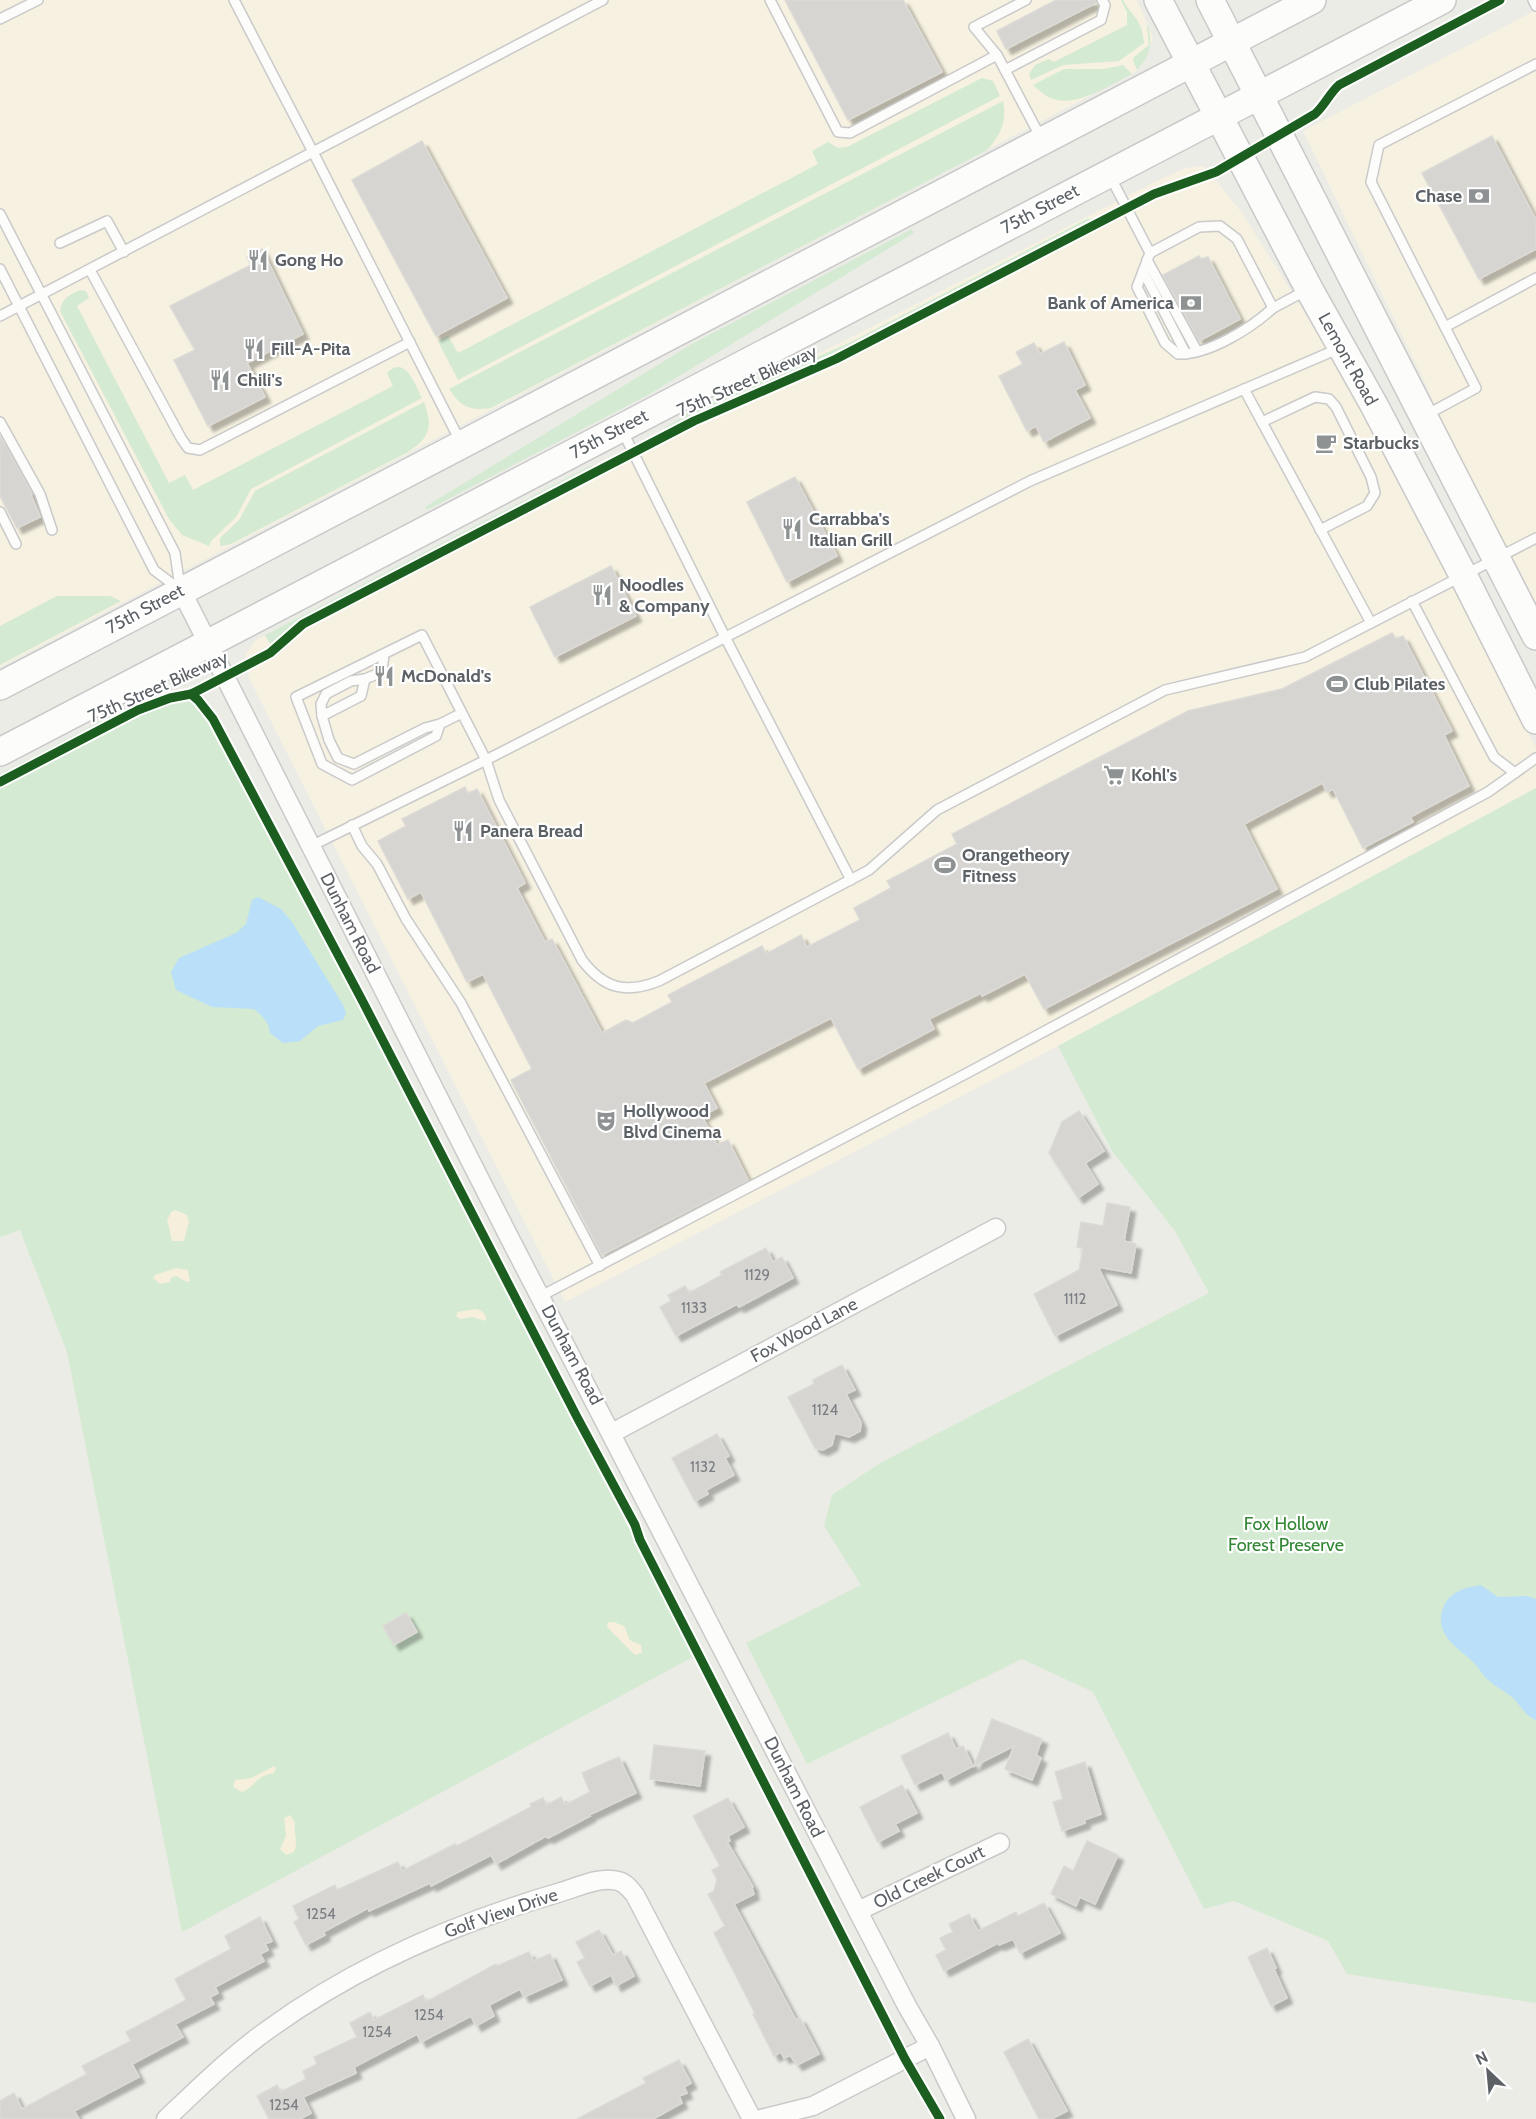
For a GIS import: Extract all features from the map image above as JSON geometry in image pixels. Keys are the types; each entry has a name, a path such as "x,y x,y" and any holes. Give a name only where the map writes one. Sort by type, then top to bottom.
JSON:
{"main road":[{"name":"Lemont Road","path":"1158,0 1309,289 1374,405 1464,575 1536,720"},
{"path":"1210,0 1536,636"},
{"name":"75th Street","path":"0,686 1312,0"},
{"name":"75th Street","path":"0,752 1442,0"}],"street":[{"name":"Dunham Road","path":"181,590 541,1296 966,2119"},
{"name":"Fox Wood Lane","path":"612,1433 996,1228"},
{"name":"Old Creek Court","path":"858,1911 1000,1843"},
{"name":"Golf View Drive","path":"166,2119 205,2080 243,2048 294,2012 357,1974 434,1937 484,1917 599,1881 611,1880 620,1881 628,1886 635,1895 752,2119"},
{"path":"761,2119 813,2106 930,2046"}],"lane":[{"path":"0,20 38,0"},
{"path":"234,0 314,152 461,444"},
{"path":"0,316 603,0"},
{"path":"770,0 838,132 850,133 997,55"},
{"path":"1026,0 974,27 997,55 1042,142"},
{"path":"1005,70 1101,20 1105,5 1102,0"},
{"path":"1533,0 1536,6"},
{"path":"1424,417 1476,388 1371,182 1379,145 1536,64"},
{"path":"1108,173 1197,351"},
{"path":"0,214 175,553 181,590"},
{"path":"60,243 107,221 124,252"},
{"path":"1273,308 1237,239 1220,226 1199,227 1149,257 1137,287 1165,343 1178,354 1204,350 1258,321 1273,308 1309,289"},
{"path":"0,269 154,570 181,590"},
{"path":"90,270 188,448 200,450 410,342"},
{"path":"1445,327 1536,278"},
{"path":"311,846 486,760 1030,481 1341,348"},
{"path":"1244,389 1371,623"},
{"path":"1262,422 1315,397 1329,399 1336,407 1371,477 1375,493 1367,506 1320,530"},
{"path":"0,422 40,494 52,530"},
{"path":"621,428 850,880"},
{"path":"0,512 16,544"},
{"path":"440,724 436,736 352,780 322,764 296,697 422,634 486,760 499,800 582,960 593,974 608,984 625,988 643,987 660,981 869,870 937,810 1165,690 1305,657 1536,538"},
{"path":"1412,602 1494,757 1515,773"},
{"path":"384,654 382,672 365,679 351,681 327,694 321,704 329,740 338,758 354,764 425,728 440,724 462,713"},
{"path":"322,716 361,696 365,679"},
{"path":"541,1296 981,1065 1488,792 1536,758"},
{"path":"352,825 362,846 377,864 406,919 461,1003 600,1266"}],"shaded area":[{"path":"0,0 1137,0 1153,38 1145,60 1137,71 0,667"},
{"path":"1536,10 1536,610 1453,452 1427,387 1303,131"},
{"path":"1204,166 1242,213 1344,375 1536,748 1536,788 1058,1046 565,1302 249,678 245,655 256,640 1161,179 1185,168"}],"green space":[{"path":"1121,0 1139,23 1144,43 1119,61 1063,65 1031,80 1029,74 1035,65 1049,59 1054,62 1127,25 1127,12"},
{"path":"1148,25 1150,38 1149,49 1145,60 1137,70 1133,61 1134,57 1149,45"},
{"path":"1123,65 1132,74 1086,97 1066,101 1057,100 1044,94 1033,85 1064,69 1104,69"},
{"path":"982,78 993,81 1000,96 458,380 438,341 448,336 458,353 818,164 812,151 828,142 838,148 847,147"},
{"path":"1003,101 1002,127 987,150 491,408 477,409 462,404 449,389"},
{"path":"1098,218 843,351 712,408 659,434 686,415 851,342 1087,219"},
{"path":"912,229 914,233 648,395 427,510 425,507 692,344"},
{"path":"80,290 86,291 89,298 77,306 169,483 185,475 193,490 393,386 387,373 393,368 399,367 409,373 422,398 251,489 236,517 211,541 209,546 182,535 169,519 60,311 62,303"},
{"path":"424,402 429,425 428,431 421,442 408,452 231,544 220,546 220,538 239,520 255,491"},
{"path":"601,464 298,623 275,645 270,644 265,635 590,466"},
{"path":"57,596 110,596 121,601 0,665 0,626"},
{"path":"164,688 162,696 142,703 0,777 0,774"},
{"path":"185,699 206,712 695,1656 182,1932 67,1352 20,1230 0,1237 0,789 158,706"},
{"name":"Fox Hollow Forest Preserve","path":"1536,788 1536,2003 1347,1974 1328,1941 1234,1901 1204,1909 1093,1692 1022,1659 807,1764 746,1643 861,1585 824,1526 832,1495 882,1462 1209,1293 1175,1231 1112,1151 1058,1046"}],"sand":[{"path":"176,1210 187,1215 189,1222 184,1241 172,1241 171,1239 167,1221 171,1212"},
{"path":"176,1268 188,1270 190,1281 187,1282 176,1276 171,1278 170,1282 160,1284 153,1278 155,1275"},
{"path":"475,1309 483,1312 486,1321 472,1317 460,1319 456,1316 458,1312"},
{"path":"608,1622 624,1626 630,1640 641,1645 642,1653 635,1655 607,1627"},
{"path":"274,1766 276,1769 274,1773 262,1777 242,1792 233,1787 235,1780 251,1778"},
{"path":"290,1815 295,1822 296,1845 294,1852 286,1855 280,1849 286,1836 284,1818"}],"water":[{"path":"258,897 281,909 292,922 346,1013 343,1020 318,1026 300,1041 283,1043 270,1033 268,1024 254,1009 212,1007 176,990 171,972 179,958 236,933 246,924 252,900"},
{"path":"1481,1585 1498,1597 1527,1596 1536,1599 1536,1720 1526,1713 1513,1698 1487,1679 1474,1663 1453,1644 1441,1625 1443,1608 1454,1594 1463,1589"}],"building":[{"path":"785,0 903,0 942,72 848,120"},
{"path":"1056,0 1095,0 1096,3 1006,49 997,31"},
{"name":"Chase","path":"1492,136 1536,220 1536,249 1479,279 1422,173"},
{"path":"422,141 507,298 436,336 352,180"},
{"path":"262,249 303,334 247,363 265,397 208,426 174,360 195,350 170,306 251,265 247,257"},
{"name":"Bank of America","path":"1199,256 1201,259 1208,257 1240,319 1199,341 1163,275"},
{"path":"1064,342 1085,385 1075,390 1090,418 1044,442 1036,426 1027,431 999,376 1023,364 1016,352 1034,343 1040,354"},
{"path":"0,436 32,494 40,517 17,528 0,496"},
{"name":"Carrabba's Italian Grill","path":"795,477 837,556 787,582 747,502"},
{"path":"611,566 636,616 555,657 530,607"},
{"path":"1392,633 1396,639 1403,636 1452,731 1444,735 1469,786 1410,817 1413,822 1363,848 1333,789 1327,792 1322,783 1244,824 1277,889 1044,1009 1025,974 929,1019 934,1029 858,1069 831,1018 704,1083 717,1108 702,1116 717,1145 728,1140 748,1180 602,1255 511,1080 532,1069 483,974 467,982 421,892 408,899 378,841 406,826 402,819 465,787 468,794 477,789 525,883 517,888 545,942 552,939 602,1033 626,1020 633,1023 672,1002 668,995 762,946 766,954 801,935 807,947 860,920 854,908 891,888 887,881 957,844 952,834 1188,711 1282,689"},
{"path":"1079,1111 1104,1151 1085,1163 1098,1184 1078,1198 1049,1153 1062,1122"},
{"path":"1107,1203 1130,1207 1124,1241 1136,1244 1131,1273 1098,1267 1117,1305 1055,1336 1034,1294 1079,1270 1083,1248 1077,1247 1081,1222 1103,1226"},
{"path":"766,1248 773,1262 782,1257 793,1278 739,1307 737,1304 676,1336 660,1307 671,1301 668,1295 685,1286 689,1293 722,1275 720,1272"},
{"path":"842,1365 855,1390 846,1394 861,1423 860,1431 849,1437 835,1433 832,1445 823,1450 815,1448 788,1397 814,1384 813,1380"},
{"path":"717,1434 729,1456 725,1458 734,1475 706,1490 708,1494 695,1501 672,1458"},
{"path":"406,1613 417,1632 394,1645 383,1626"},
{"path":"992,1719 1042,1739 1036,1755 1041,1758 1032,1780 1005,1769 1014,1746 974,1766"},
{"path":"948,1733 956,1749 963,1746 973,1766 946,1780 942,1772 915,1785 901,1756"},
{"path":"654,1745 705,1751 700,1786 650,1779"},
{"path":"619,1757 636,1793 589,1815 548,1838 546,1836 496,1864 491,1855 431,1886 430,1883 369,1911 368,1908 323,1932 325,1935 306,1945 294,1922 299,1919 293,1906 335,1885 337,1890 398,1862 402,1871 455,1844 457,1846 531,1807 530,1804 543,1798 547,1805 561,1797 565,1805 590,1792 582,1773"},
{"path":"1085,1762 1101,1814 1084,1820 1085,1823 1062,1831 1053,1802 1063,1799 1055,1772"},
{"path":"902,1785 917,1813 895,1824 899,1831 878,1842 860,1807"},
{"path":"728,1798 744,1827 728,1836 730,1841 727,1842 753,1887 754,1894 734,1904 796,2020 800,2018 819,2054 797,2065 790,2055 784,2058 781,2052 774,2056 714,1933 725,1926 708,1894 714,1891 717,1879 712,1870 720,1866 693,1816"},
{"path":"1087,1841 1118,1855 1095,1904 1080,1897 1076,1906 1051,1894 1064,1866 1073,1871"},
{"path":"1044,1903 1060,1933 1020,1953 1013,1939 999,1945 998,1943 944,1971 936,1955 946,1950 940,1938 953,1932 949,1924 969,1914 978,1931 1016,1912 1018,1916"},
{"path":"260,1917 272,1941 265,1944 268,1950 260,1954 264,1961 215,1987 218,1993 210,1997 214,2004 175,2024 183,2037 132,2064 139,2077 74,2111 79,2119 0,2119 0,2101 14,2093 22,2109 87,2074 82,2066 131,2041 126,2032 186,2000 175,1979 231,1949 225,1936"},
{"path":"599,1930 613,1955 621,1951 634,1976 616,1986 611,1975 590,1986 577,1962 585,1958 576,1942"},
{"path":"1267,1948 1287,1998 1271,2006 1248,1957"},
{"path":"529,1952 533,1961 550,1954 562,1980 524,1997 520,1989 489,2005 494,2016 476,2026 471,2016 421,2042 417,2034 354,2067 356,2073 303,2097 311,2113 300,2119 269,2119 257,2096 277,2085 281,2092 306,2079 303,2071 317,2064 314,2057 357,2037 350,2023 370,2012 374,2020 423,1995 426,2002 496,1964 497,1966"},
{"path":"1028,2039 1067,2111 1051,2119 1039,2119 1004,2052"},
{"path":"679,2060 691,2083 684,2087 687,2093 679,2096 682,2103 653,2119 577,2119 646,2083 643,2078"}],"cycle path":[{"name":"75th Street Bikeway","path":"0,782 138,710 170,698 191,694 203,688 270,653 303,624 694,421 836,359 1154,194 1216,172 1315,114 1339,85 1500,0"},
{"name":"75th Street Bikeway","path":"191,694 213,719 363,1002 635,1525 640,1540 905,2059 940,2119"}],"place":[{"name":"Chase","path":"1479,196"},
{"name":"Gong Ho","path":"258,260"},
{"name":"Bank of America","path":"1191,303"},
{"name":"Fill-A-Pita","path":"254,349"},
{"name":"Chili's","path":"220,380"},
{"name":"Starbucks","path":"1326,443"},
{"name":"Carrabba's Italian Grill","path":"792,529"},
{"name":"Noodles & Company","path":"602,595"},
{"name":"McDonald's","path":"384,676"},
{"name":"Club Pilates","path":"1337,684"},
{"name":"Kohl's","path":"1114,775"},
{"name":"Panera Bread","path":"463,831"},
{"name":"Orangetheory Fitness","path":"945,865"},
{"name":"Hollywood Blvd Cinema","path":"606,1121"}]}
